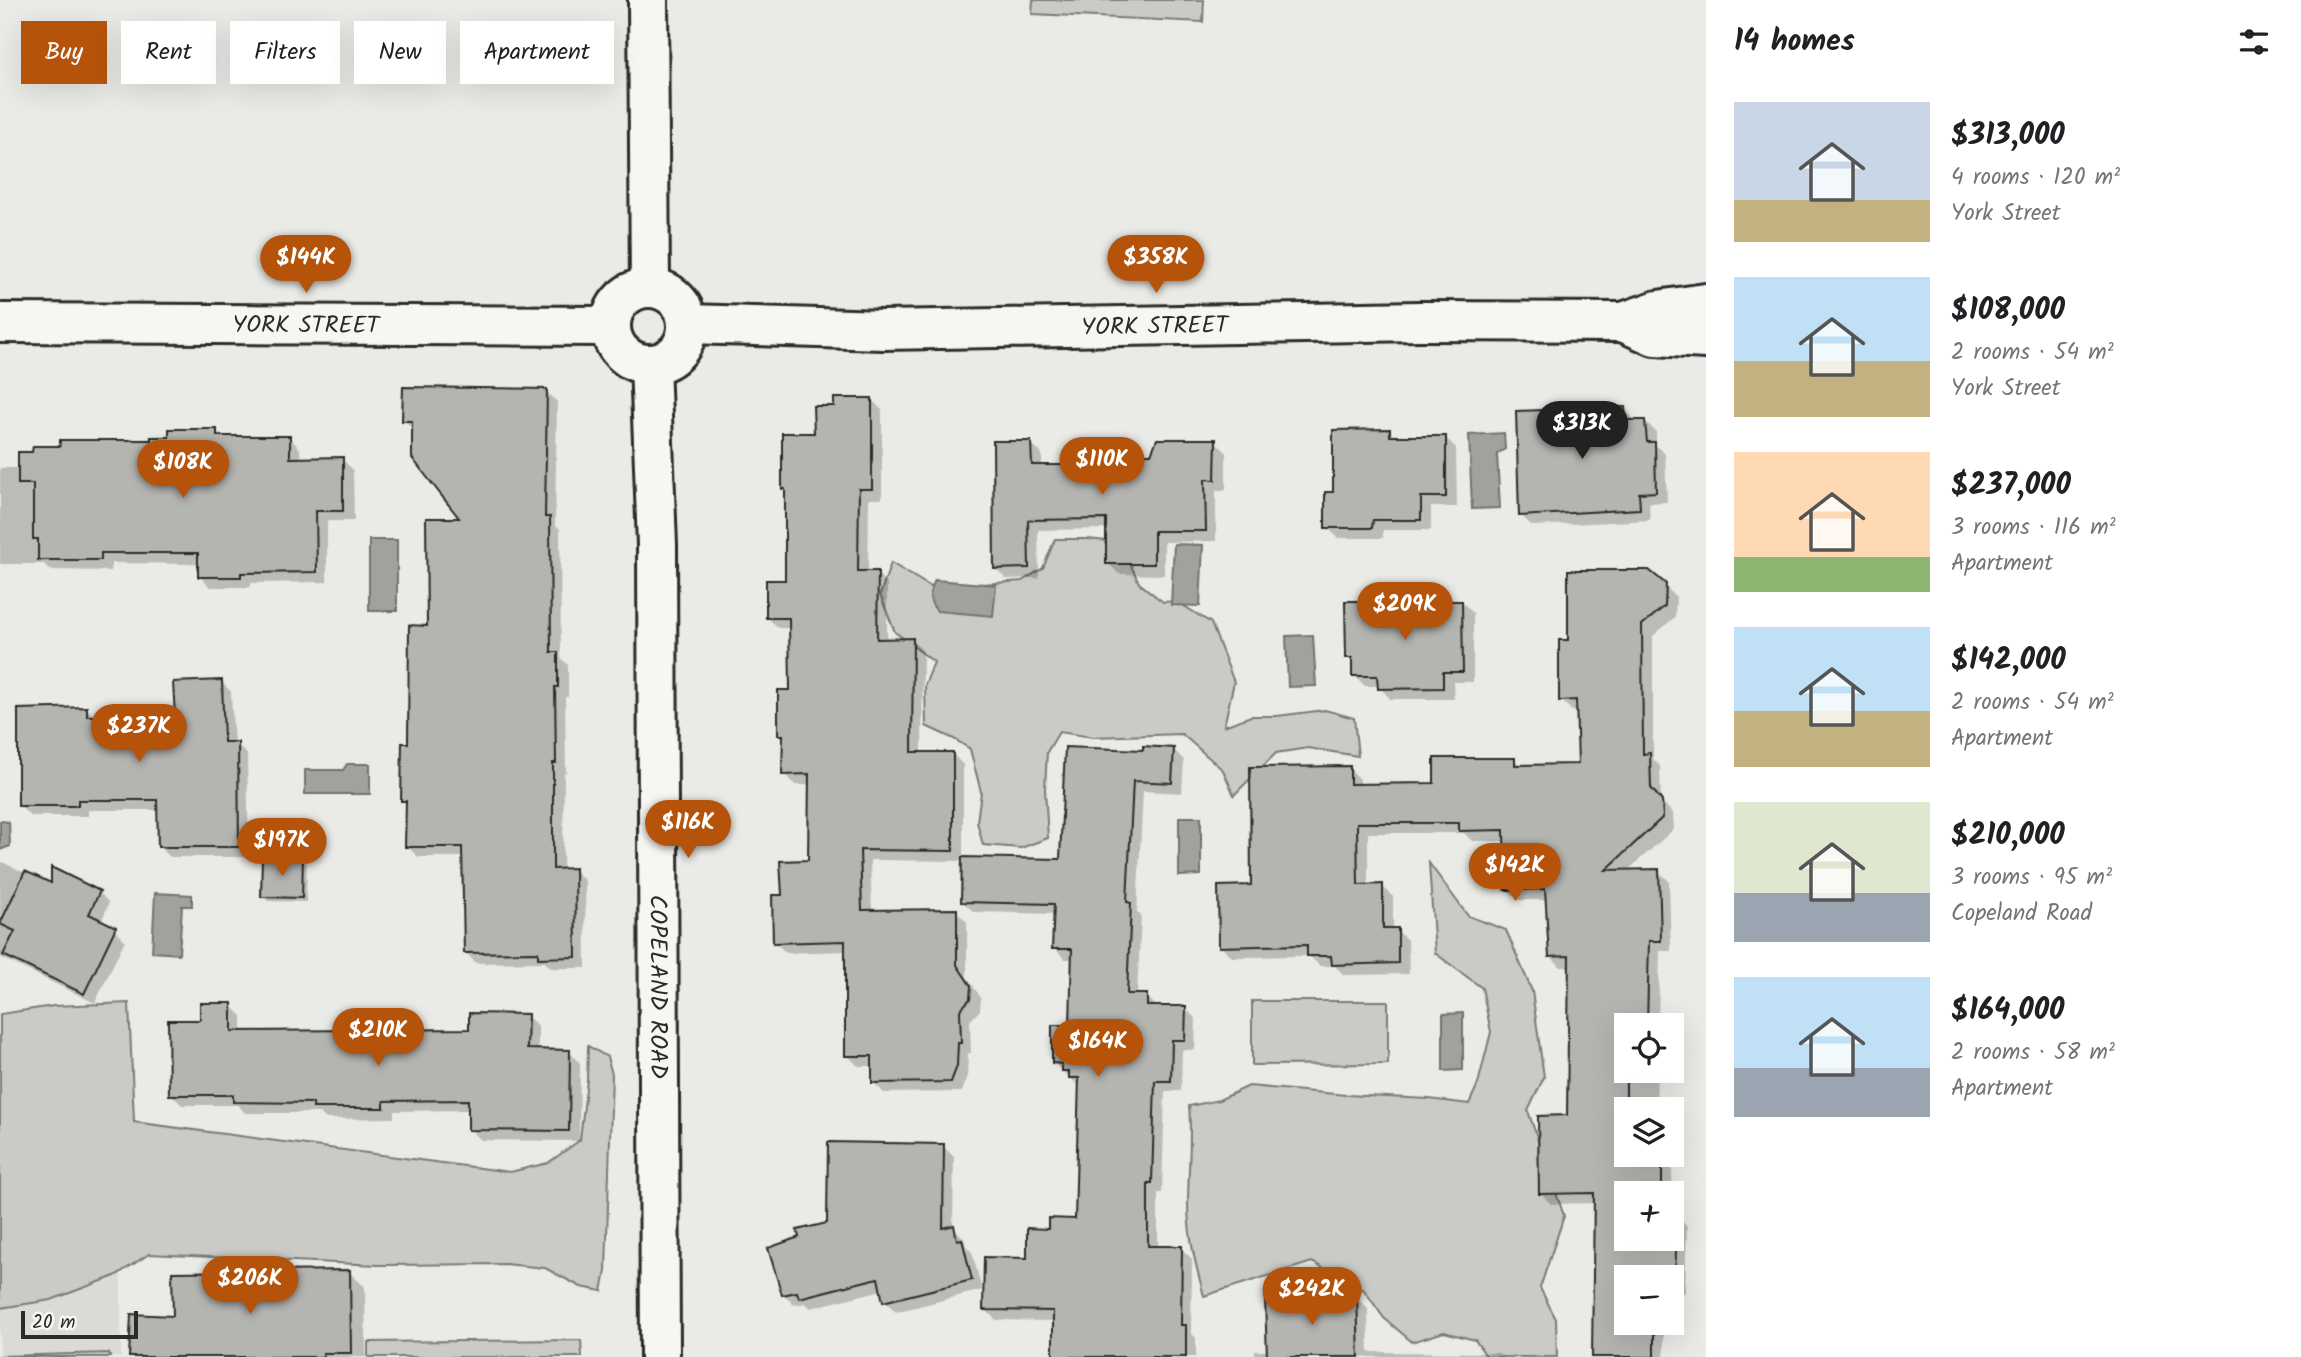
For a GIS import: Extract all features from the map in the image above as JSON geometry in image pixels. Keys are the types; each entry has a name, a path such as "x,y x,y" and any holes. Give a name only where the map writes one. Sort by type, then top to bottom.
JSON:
{"street":[{"path":"648,0 650,287"},
{"path":"650,287 668,292 676,298 682,305 688,324 685,340 677,352 665,361 650,364 630,359 623,353 612,336 611,326 615,309 625,295 650,287"},
{"name":"YORK STREET","path":"688,324 883,330 1420,321 1623,322 1658,310 1706,303"},
{"name":"YORK STREET","path":"1623,322 1655,336 1706,339"},
{"name":"YORK STREET","path":"0,323 611,326"},
{"name":"COPELAND ROAD","path":"650,364 657,545 660,1357"}],"shaded area":[{"path":"1033,0 1204,0 1203,22 1032,14"},
{"path":"1504,433 1505,449 1497,454 1500,508 1472,509 1469,435"},
{"path":"1055,539 1117,542 1127,556 1139,583 1163,602 1176,601 1211,623 1234,682 1224,726 1251,716 1277,716 1325,710 1354,718 1358,756 1308,748 1276,753 1234,795 1223,770 1182,734 1093,737 1059,732 1047,752 1045,789 1048,838 1021,848 983,845 977,822 981,792 970,749 926,726 925,685 934,662 895,632 880,595 891,563 941,593 969,585 1022,581 1043,568"},
{"path":"369,540 397,540 397,611 369,611"},
{"path":"1174,544 1203,545 1200,606 1171,605"},
{"path":"935,580 996,585 993,616 937,611 930,596"},
{"path":"1313,635 1316,686 1288,687 1286,636"},
{"path":"347,764 370,764 370,794 305,794 305,770 343,770"},
{"path":"1179,817 1201,817 1201,875 1179,876"},
{"path":"0,821 9,822 10,846 0,850"},
{"path":"1429,863 1468,916 1506,930 1532,991 1544,1077 1528,1111 1564,1216 1540,1288 1556,1319 1557,1357 1487,1357 1475,1340 1444,1332 1412,1342 1384,1318 1364,1290 1312,1262 1204,1296 1201,1285 1188,1216 1189,1106 1219,1100 1249,1086 1469,1104 1478,1084 1491,1032 1482,988 1435,953"},
{"path":"155,893 192,895 192,906 182,906 179,954 152,952"},
{"path":"1252,1001 1388,1001 1388,1064 1252,1065"},
{"path":"129,1003 134,1122 510,1172 548,1163 580,1140 588,1046 607,1057 612,1074 606,1271 602,1291 581,1287 545,1268 505,1264 378,1265 149,1254 115,1276 51,1300 0,1308 0,1014 53,1006"},
{"path":"1463,1013 1463,1070 1443,1071 1443,1014"},
{"path":"0,1216 121,1216 121,1357 0,1357"},
{"path":"581,1340 582,1357 368,1357 368,1342"},
{"path":"109,1353 110,1357 0,1357 0,1356"}],"building":[{"path":"403,387 547,389 545,517 550,517 551,652 558,652 558,687 555,687 556,763 553,763 553,869 575,868 576,957 538,958 538,952 464,953 462,847 405,847 406,801 401,801 402,743 408,743 409,625 427,626 426,518 459,518 412,458 412,421 402,421"},
{"path":"834,398 872,398 872,489 859,489 858,571 878,571 877,639 913,638 912,752 953,752 953,851 860,850 862,910 957,909 957,965 971,986 970,999 960,1010 961,1043 958,1043 957,1066 951,1082 872,1083 872,1056 845,1056 845,941 773,943 772,895 782,895 780,861 808,860 809,774 782,775 783,735 778,735 778,690 790,690 789,618 766,618 766,580 785,580 782,433 814,433 813,406 834,406"},
{"path":"1625,407 1626,420 1645,420 1647,442 1655,442 1656,492 1639,493 1640,509 1519,516 1516,411"},
{"path":"169,429 217,429 217,436 290,436 290,458 343,457 343,511 316,511 317,572 241,573 241,577 198,577 198,553 101,553 101,560 38,560 38,539 33,539 33,484 18,484 18,452 32,452 33,446 60,446 60,440 151,440 151,437 169,437"},
{"path":"1390,429 1390,436 1446,436 1446,497 1421,497 1421,520 1373,520 1372,528 1325,528 1325,492 1333,492 1333,430"},
{"path":"1157,439 1216,439 1215,480 1205,479 1206,531 1154,531 1154,564 1106,564 1106,519 1028,520 1029,568 994,569 993,441 1031,441 1032,465 1107,465 1107,454 1151,454"},
{"path":"1568,570 1649,570 1666,584 1665,606 1642,625 1643,754 1650,753 1651,788 1662,801 1663,817 1606,870 1659,869 1661,941 1649,941 1647,1013 1614,1013 1614,1083 1626,1083 1626,1097 1614,1097 1614,1167 1662,1167 1662,1181 1614,1181 1614,1251 1676,1251 1676,1265 1614,1265 1614,1335 1654,1335 1654,1357 1592,1357 1594,1193 1539,1194 1538,1116 1567,1115 1569,956 1549,957 1545,889 1505,890 1504,830 1459,831 1459,823 1357,823 1358,885 1383,884 1383,928 1398,928 1398,963 1332,965 1331,956 1307,956 1307,945 1219,947 1218,886 1251,885 1250,767 1350,766 1350,784 1434,783 1434,758 1515,758 1515,765 1578,764 1576,700 1559,701 1559,640 1568,640"},
{"path":"1345,601 1462,601 1463,672 1443,672 1443,688 1378,689 1377,676 1352,676 1352,658 1346,658"},
{"path":"222,680 224,742 238,742 239,847 158,847 157,800 78,800 78,806 18,806 18,709 87,707 87,716 175,716 173,682"},
{"path":"1143,746 1174,748 1172,783 1133,781 1127,902 1131,903 1127,994 1147,994 1147,1006 1186,1006 1185,1040 1172,1040 1171,1081 1155,1081 1152,1183 1148,1183 1148,1246 1182,1246 1181,1325 1186,1325 1186,1357 1053,1357 1053,1311 983,1310 984,1257 1027,1258 1027,1228 1048,1229 1048,1218 1075,1219 1079,1078 1069,1078 1069,1071 1062,1071 1062,1064 1052,1063 1052,1025 1070,1025 1072,949 1052,949 1054,904 961,902 962,857 1060,859 1065,747 1143,750"},
{"path":"262,857 303,858 302,898 261,897"},
{"path":"51,867 100,891 89,914 116,927 84,994 3,955 15,931 0,924 25,871 51,883"},
{"path":"200,1003 232,1003 232,1031 469,1029 469,1013 528,1014 527,1049 570,1050 569,1131 468,1130 468,1100 384,1101 384,1108 313,1108 313,1103 233,1102 233,1095 169,1095 168,1020 200,1020"},
{"path":"828,1142 944,1144 943,1228 954,1225 957,1240 962,1239 972,1280 883,1302 878,1278 799,1298 797,1292 782,1295 768,1248 799,1237 797,1230 827,1223"},
{"path":"350,1270 351,1353 323,1353 323,1357 129,1357 131,1314 173,1316 172,1272"},
{"path":"1357,1296 1359,1357 1267,1357 1265,1299"}]}
